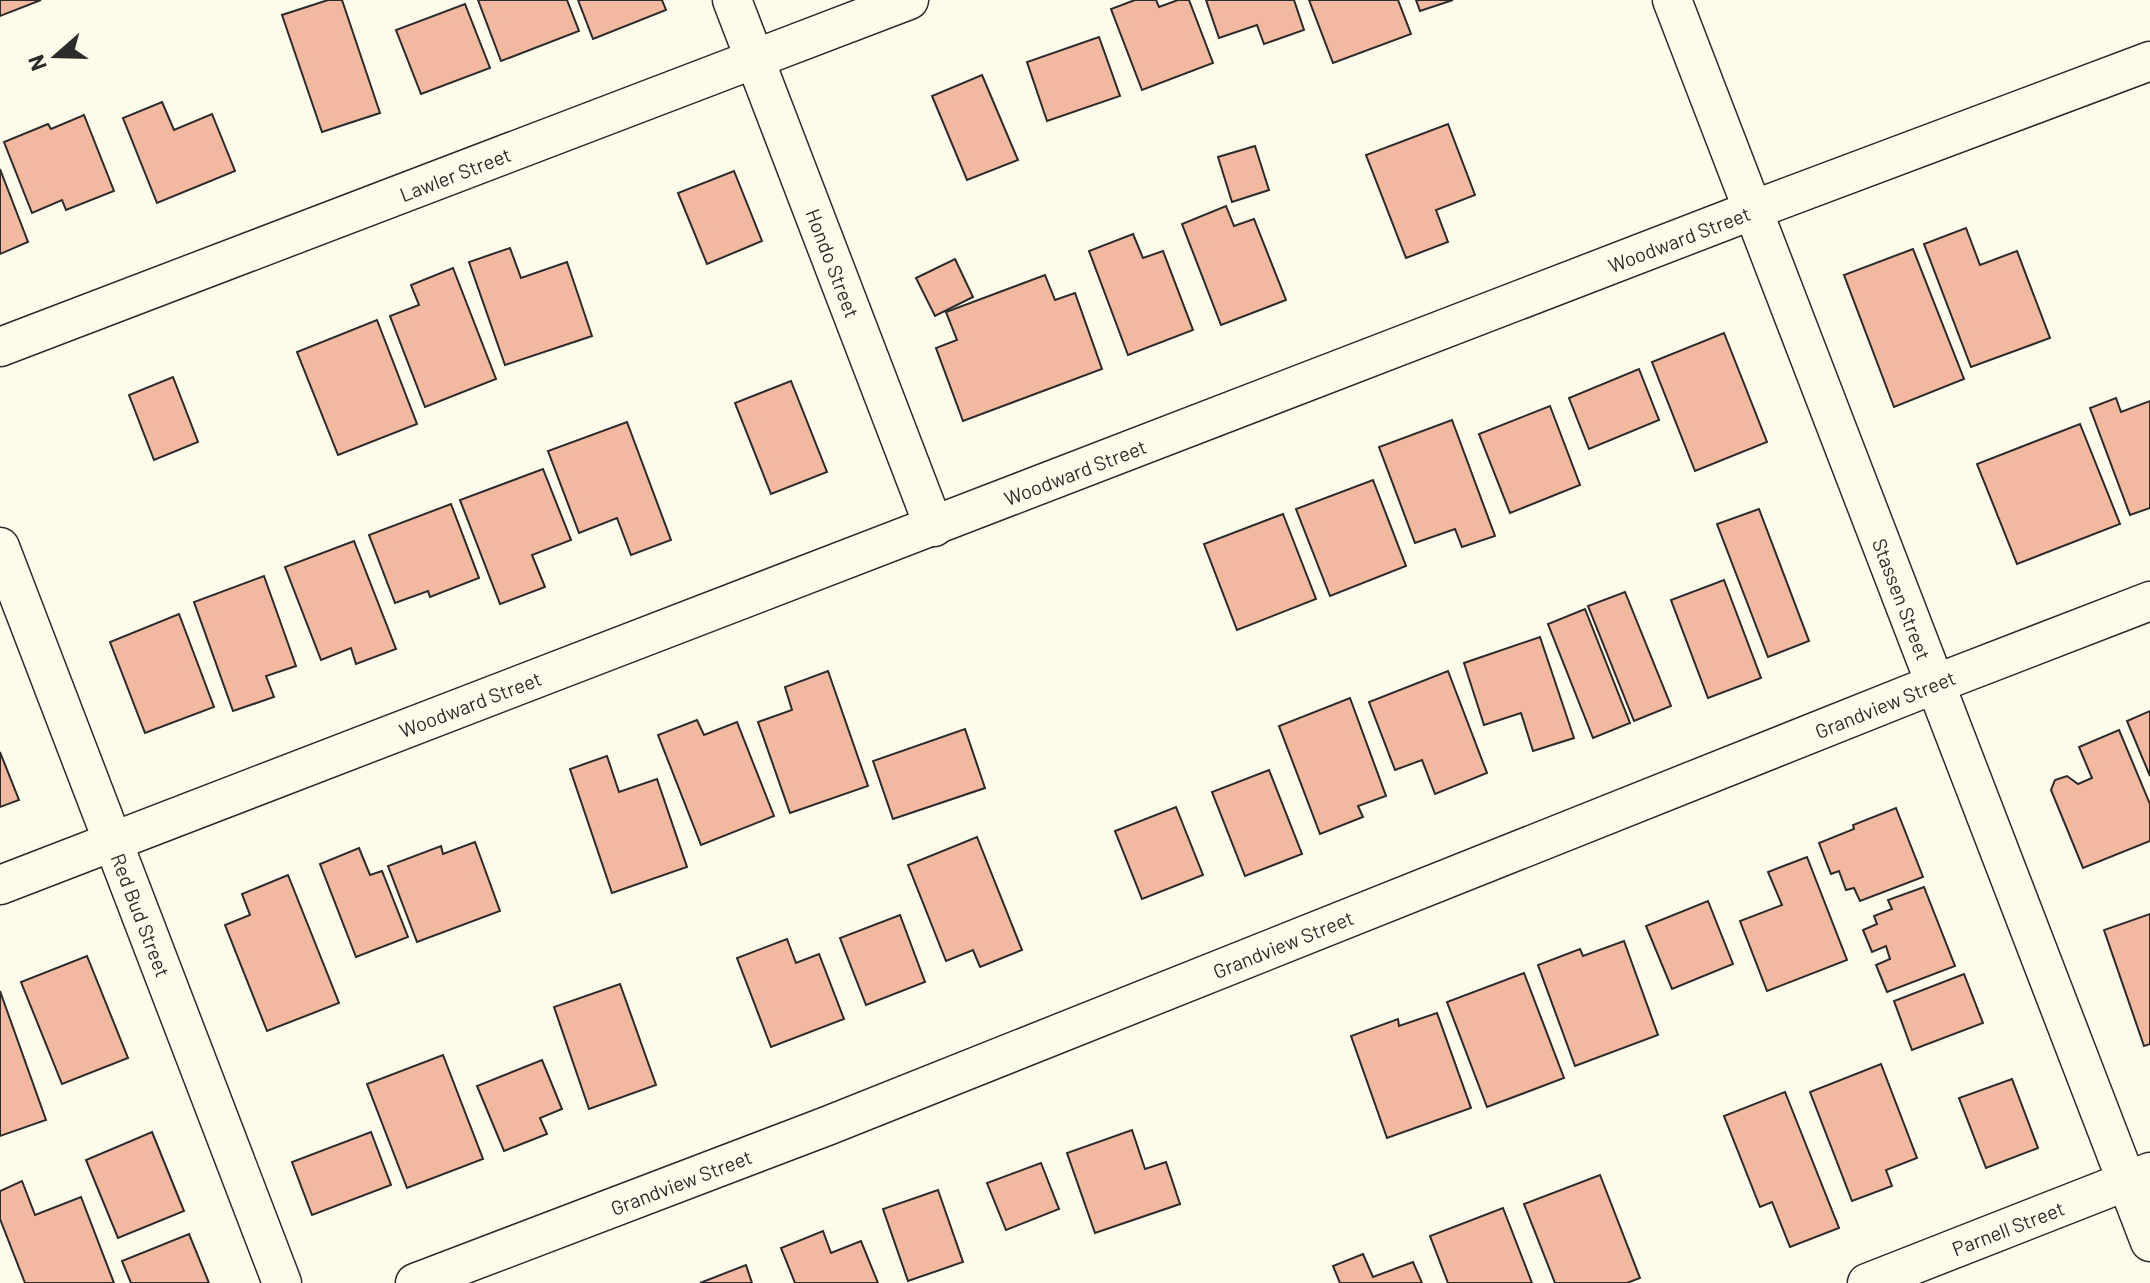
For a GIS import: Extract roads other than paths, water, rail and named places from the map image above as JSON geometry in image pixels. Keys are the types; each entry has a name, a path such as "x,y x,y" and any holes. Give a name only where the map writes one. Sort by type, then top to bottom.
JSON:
{"street":[{"name":"Hondo Street","path":"732,0 934,527"},
{"name":"Lawler Street","path":"0,347 909,0"},
{"name":"Stassen Street","path":"1672,0 1935,684 2138,1177 2150,1242"},
{"name":"Woodward Street","path":"0,885 1753,210 2150,61"},
{"name":"Red Bud Street","path":"0,547 282,1283"},
{"name":"Grandview Street","path":"415,1283 842,1121 2150,601"},
{"name":"Parnell Street","path":"1867,1283 2138,1177"}]}
